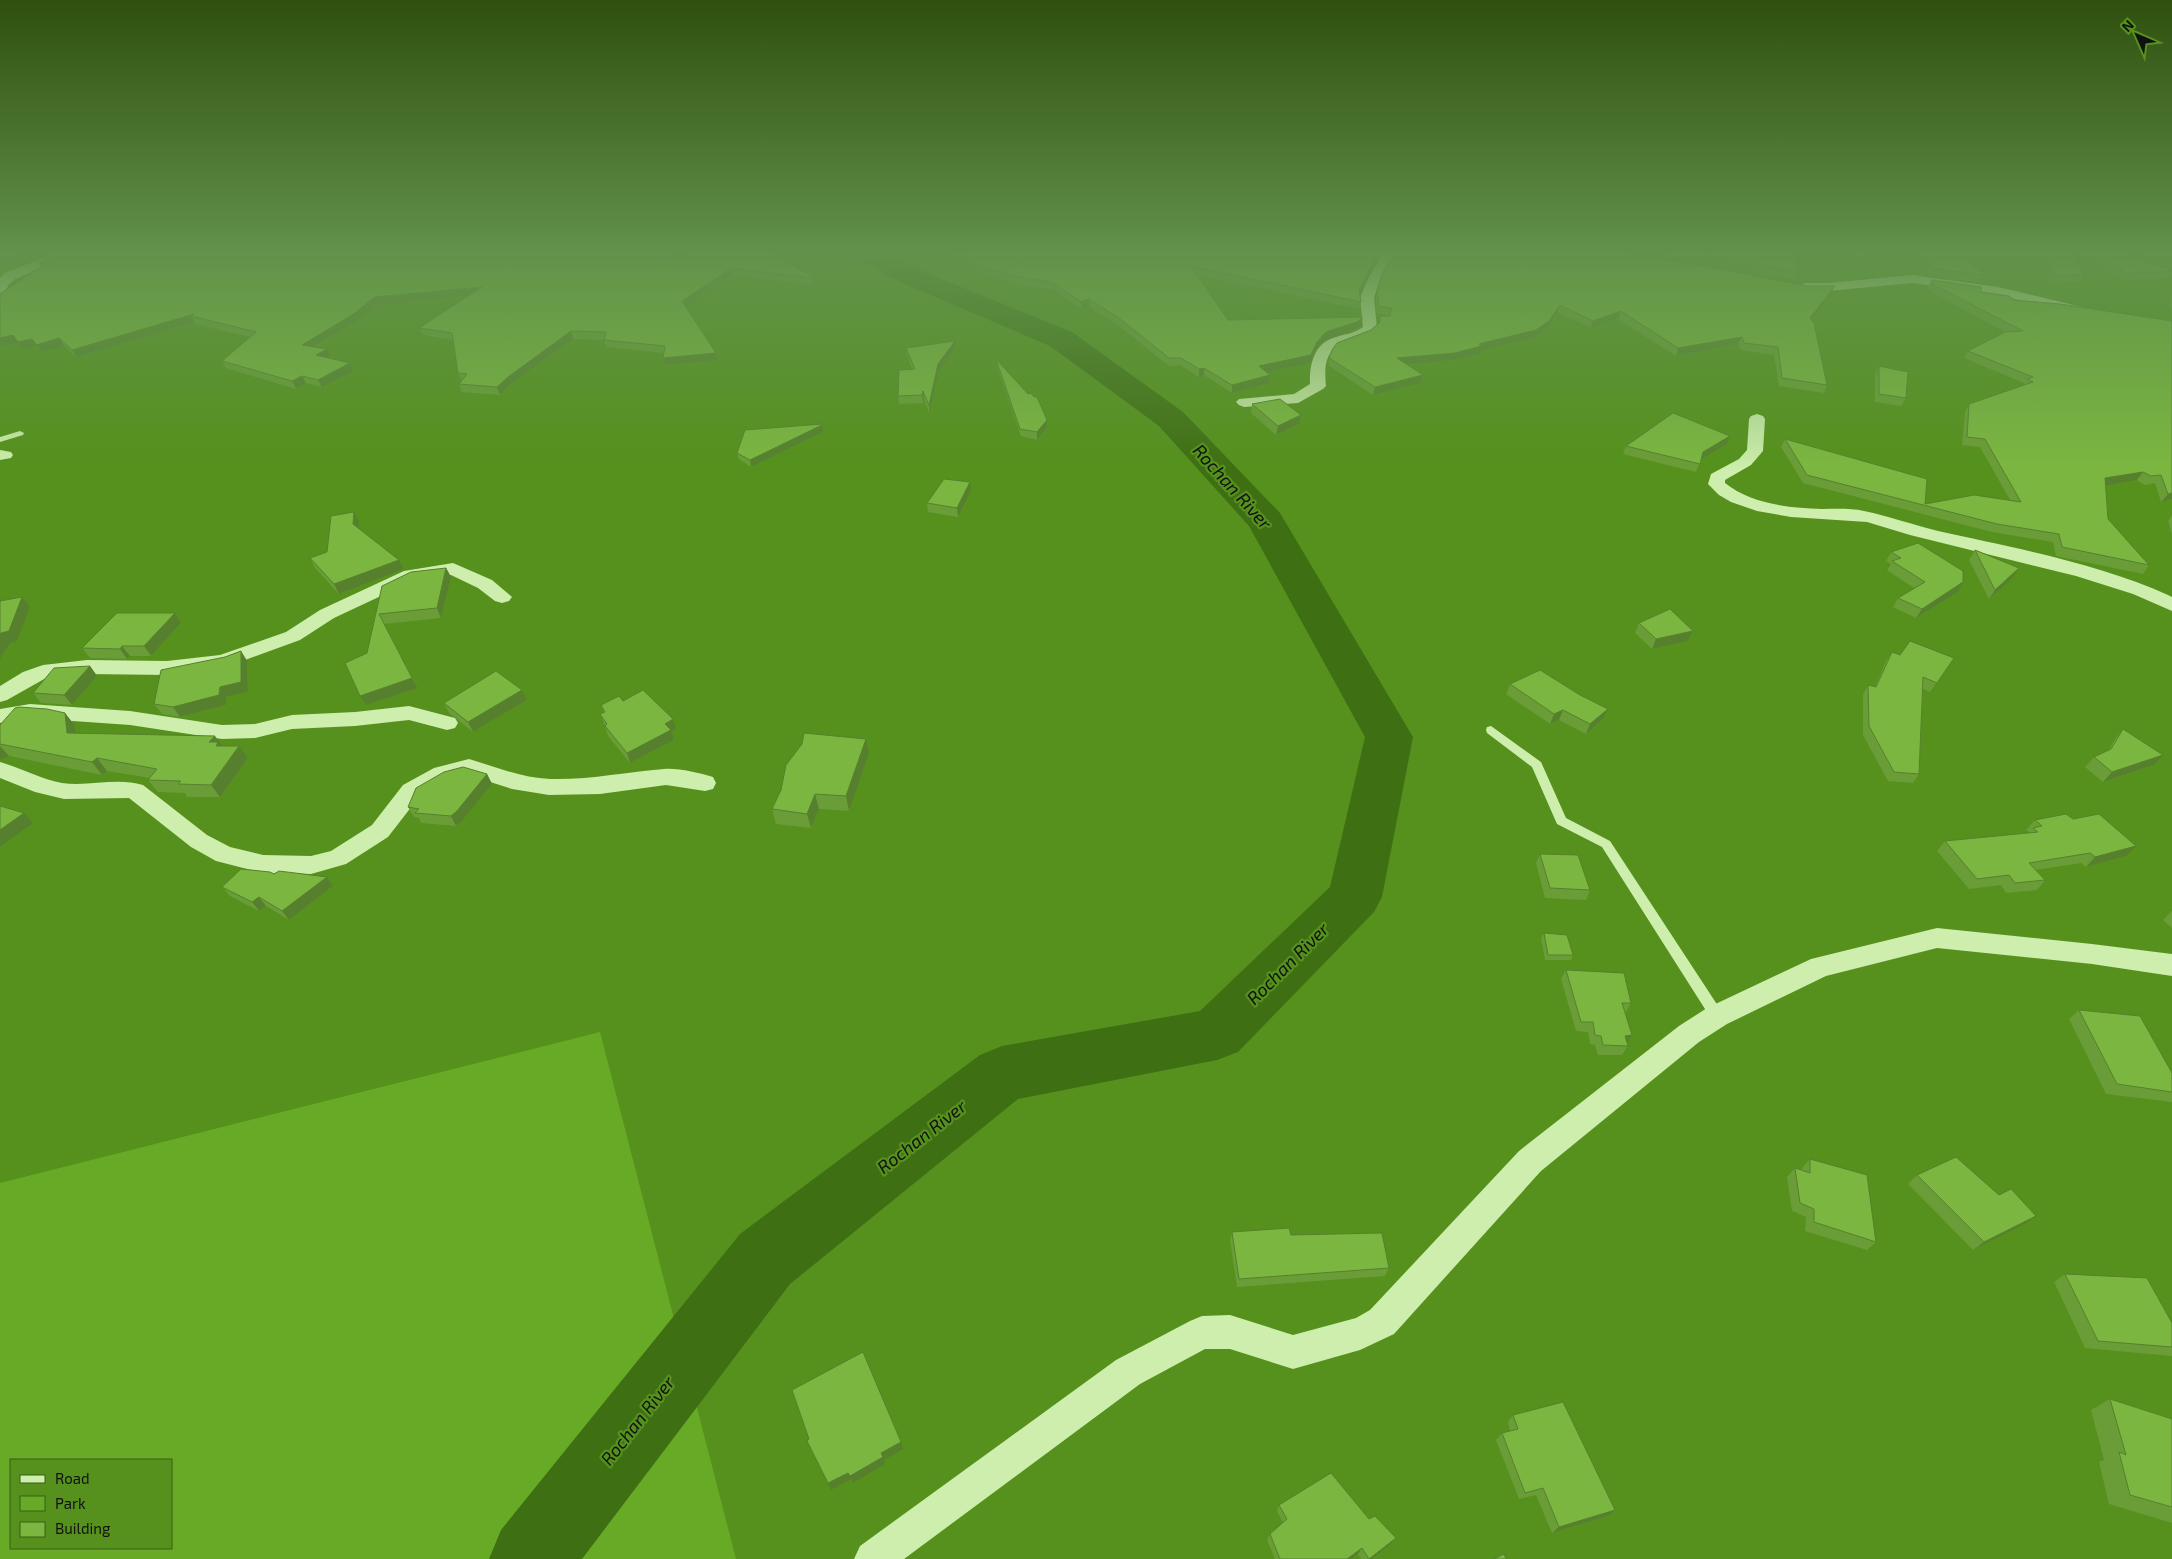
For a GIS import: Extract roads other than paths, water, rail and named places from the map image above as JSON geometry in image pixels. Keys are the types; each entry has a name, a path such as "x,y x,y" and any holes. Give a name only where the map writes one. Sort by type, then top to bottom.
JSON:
{"street":[{"path":"1244,402 1298,398 1318,386 1316,372 1322,356 1333,343 1361,336 1370,328 1370,324"},
{"path":"1757,418 1755,451 1745,462 1717,478 1716,484 1722,490 1739,499 1769,508 1816,514 1848,514 1874,519 1922,533 1970,542 2116,582 2172,605"},
{"path":"0,695 30,677 43,672 87,667 167,668 201,665 224,660 293,636 327,614 411,575 453,570 485,584 502,597"},
{"path":"0,716 30,711 121,717 222,732 255,731 292,722 355,719 408,713 447,723"},
{"path":"0,770 42,786 64,791 117,789 135,791 199,841 224,855 263,864 311,865 338,858 380,831 411,792 442,774 469,767 512,781 549,787 600,786 666,777 705,783"},
{"path":"873,1559 1128,1372 1202,1333 1230,1332 1293,1352 1360,1332 1382,1322 1530,1160 1689,1034 1717,1016 1820,966 1936,938 2092,954 2172,966"}],"lane":[{"path":"2,450 20,434"},
{"path":"1491,730 1537,765 1561,821 1606,844 1717,1016"}],"waterway":[{"name":"Rochan River","path":"530,1559 765,1259 1002,1074 1217,1034 1355,897 1389,737 1266,521 1171,419 1061,339 1024,324"}]}
